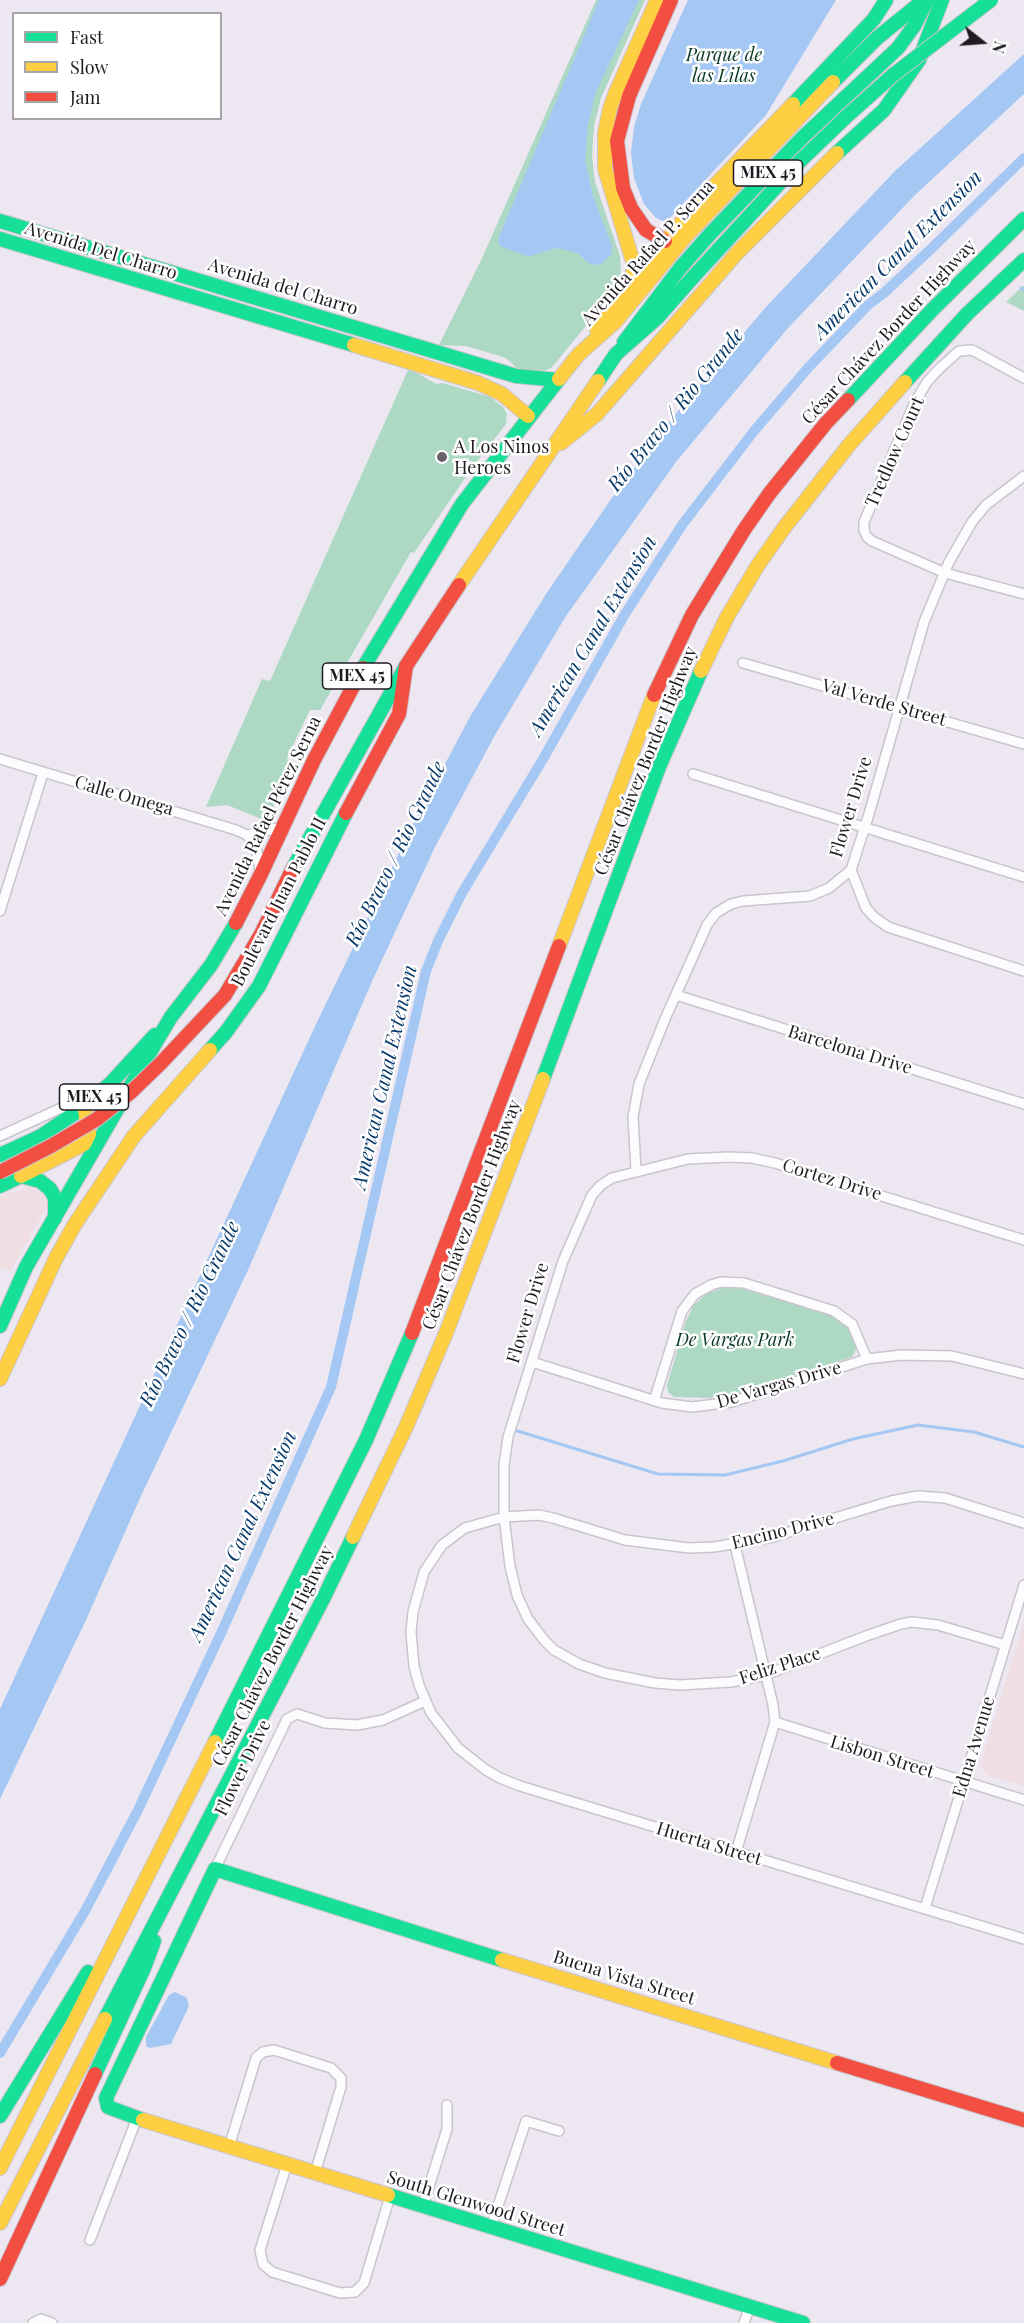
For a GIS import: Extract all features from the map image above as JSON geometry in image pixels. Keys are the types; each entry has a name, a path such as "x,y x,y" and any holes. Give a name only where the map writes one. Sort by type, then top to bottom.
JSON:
{"main road":[{"path":"633,281 633,262 605,169 605,133 616,92 657,0"},
{"path":"665,241 646,230 631,208 623,188 617,141 626,102 671,0"},
{"name":"MEX 45","path":"578,355 665,241 727,170 874,19 886,0"},
{"name":"MEX 45","path":"0,1172 97,1119 131,1092 161,1063 225,995 261,934 293,868 406,666 453,592 650,305 710,234 803,137 898,48 914,26 925,0"},
{"name":"Avenida Rafael P. Serna","path":"578,355 616,321 686,236 845,69 877,38 925,0"},
{"path":"546,455 597,414 737,253 821,168 884,110 919,60 942,0"},
{"path":"616,354 657,318 758,205 848,115 910,62 991,0"},
{"name":"César Chávez Border Highway","path":"0,2168 317,1540 399,1365 443,1256 640,730 657,687 692,615 769,494 826,423 925,317 1024,219"},
{"name":"Avenida del Charro","path":"0,221 502,372 531,379 558,380"},
{"name":"Avenida Del Charro","path":"0,239 478,383 502,394 528,417"},
{"name":"César Chávez Border Highway","path":"0,2223 330,1586 405,1426 446,1333 484,1237 659,767 690,692 727,617 758,565 784,528 849,445 967,314 1024,260"},
{"name":"Avenida Rafael Pérez Serna","path":"0,1155 41,1136 69,1118 110,1084 171,1017 225,943 260,876 319,750 393,614 445,529 528,417 578,355"},
{"name":"Boulevard Juan Pablo II","path":"0,1379 47,1276 75,1224 134,1136 226,1032 259,986 334,835 399,714 406,666"},
{"path":"0,1326 26,1268 171,1017"},
{"path":"0,1186 84,1144 89,1134 84,1105"},
{"path":"21,1176 40,1181 50,1189 55,1198 55,1218"},
{"path":"0,2116 156,1861"},
{"name":"Flower Drive","path":"137,2118 108,2107 106,2098 215,1869"},
{"name":"Buena Vista Street","path":"215,1869 410,1932 1024,2120"},
{"path":"0,2279 144,1968 171,1892"},
{"name":"South Glenwood Street","path":"137,2118 803,2323"}],"street":[{"name":"Tredlow Court","path":"945,573 872,541 864,530 864,522 914,404 927,382 940,368 959,351 972,350 1024,378"},
{"name":"Flower Drive","path":"504,1517 505,1456 563,1260 592,1195 612,1178 636,1170 633,1141 636,1096 644,1068 707,925 722,908 743,901 810,896 830,888 851,870 924,622 945,573 958,544 972,522 1003,491 1024,476"},
{"path":"945,573 1024,594"},
{"name":"Val Verde Street","path":"743,663 1024,744"},
{"name":"Calle Omega","path":"0,759 247,835"},
{"path":"0,910 43,773"},
{"path":"693,774 1024,877"},
{"path":"260,876 257,852 247,835 283,827"},
{"path":"851,870 866,908 888,927 1024,971"},
{"name":"Barcelona Drive","path":"676,995 1024,1104"},
{"path":"0,1136 59,1109 84,1105"},
{"name":"Cortez Drive","path":"636,1170 709,1157 764,1161 897,1199 1024,1240"},
{"path":"654,1401 682,1311 695,1294 721,1282 744,1283 834,1311 852,1324 867,1359"},
{"name":"De Vargas Drive","path":"532,1362 654,1401 692,1407 732,1402 867,1359 900,1354 952,1356 1024,1374"},
{"name":"Encino Drive","path":"504,1517 538,1515 625,1540 689,1548 735,1545 773,1537 891,1501 918,1496 945,1498 1024,1523"},
{"path":"425,1701 414,1666 411,1632 415,1602 424,1572 432,1558 451,1536 473,1525 504,1517"},
{"name":"Feliz Place","path":"504,1517 510,1566 521,1607 534,1628 544,1640 566,1658 604,1673 663,1683 722,1683 765,1675 866,1636 912,1622 938,1625 1005,1645"},
{"path":"735,1545 775,1722 736,1852"},
{"name":"Edna Avenue","path":"925,1908 1024,1585"},
{"name":"Flower Drive","path":"215,1869 287,1719 297,1714 325,1723 357,1725 383,1720 425,1701"},
{"name":"Huerta Street","path":"425,1701 444,1732 458,1748 486,1770 520,1786 1024,1939"},
{"name":"Lisbon Street","path":"775,1722 1024,1800"},
{"path":"229,2146 256,2058 263,2052 274,2050 331,2068 341,2078 341,2087 315,2173"},
{"path":"423,2206 447,2129 447,2105"},
{"path":"90,2240 137,2118"},
{"path":"491,2227 526,2121 559,2131"},
{"path":"287,2164 260,2250 263,2264 272,2271 340,2293 355,2292 364,2283 390,2196"},
{"path":"744,2323 750,2306"},
{"path":"33,2323 41,2319 52,2323"}],"shaded area":[{"path":"30,1188 48,1196 47,1206 11,1271 0,1268 0,1196"},
{"path":"1024,1623 1024,1786 987,1775 980,1764"}],"green space":[{"path":"596,0 645,0 601,98 594,126 592,155 595,182 620,256 621,279 617,288 552,367 547,370 518,369 506,358 466,346 439,345 483,256"},
{"path":"1024,285 1024,311 1006,302"},
{"path":"408,370 436,384 443,383 490,397 503,407 507,414 506,424 472,468 414,553 411,552 320,710 310,710 287,758 292,768 269,816 264,820 227,805 206,807 262,679 270,681"},
{"name":"De Vargas Park","path":"722,1288 739,1288 835,1316 853,1332 857,1348 852,1357 740,1393 709,1398 674,1397 668,1392 667,1385 686,1321 694,1305 706,1294"}],"water":[{"path":"599,0 639,0 595,94 588,125 585,160 593,196 612,246 611,255 600,265 590,264 577,253 557,248 530,256 523,255 500,246 498,239"},
{"name":"Parque de las Lilas","path":"688,0 836,0 766,115 668,220 663,221 656,218 644,204 634,178 631,153 634,127 641,104"},
{"name":"Río Bravo / Rio Grande","path":"1024,54 1024,94 915,195 788,328 676,462 566,616 495,735 435,847 373,979 249,1268 141,1496 86,1620 0,1799 0,1709 317,1022 413,824 471,715 546,594 618,489 673,417 765,308 895,171"},
{"path":"175,1992 187,1998 189,2006 171,2044 150,2048 146,2046 146,2037 169,1995"}],"waterway":[{"name":"American Canal Extension","path":"0,2053 85,1911 138,1810 222,1631 331,1387 426,971 462,893 543,759 625,614 682,525 754,431 808,368 868,305 932,248 1024,158"},
{"path":"511,1429 658,1474 725,1475 783,1461 853,1439 918,1425 974,1432 1024,1447"}],"traffic: fast":[{"path":"793,104 874,19 886,0"},
{"path":"833,82 877,38 924,0"},
{"path":"624,342 681,267 710,234 803,137 898,48 914,26 927,0"},
{"path":"837,153 884,110 919,60 942,0"},
{"path":"694,276 799,162 848,115 893,75 991,0"},
{"path":"848,400 932,310 1024,219"},
{"path":"0,221 516,376 558,380"},
{"path":"0,239 354,345"},
{"path":"905,382 967,314 1024,260"},
{"path":"598,381 616,354 657,318 694,276"},
{"path":"363,668 462,504 559,379"},
{"path":"293,868 406,666"},
{"path":"543,1079 659,767 701,671"},
{"path":"210,1050 259,986 346,813"},
{"path":"0,1326 26,1267 156,1042 171,1017 211,965 236,923"},
{"path":"0,1155 41,1136 75,1113 110,1084 155,1035"},
{"path":"0,1186 21,1176 40,1181 50,1189 55,1198 55,1218"},
{"path":"215,1742 366,1440 412,1333"},
{"path":"105,2019 353,1537"},
{"path":"143,2120 108,2107 106,2098 215,1869 502,1960"},
{"path":"95,2074 144,1968 154,1941"},
{"path":"0,2116 88,1972"},
{"path":"388,2195 803,2323"}],"traffic: slow":[{"path":"633,281 633,262 605,169 605,133 616,92 657,0"},
{"path":"559,379 578,355 616,321 686,236 833,82"},
{"path":"597,331 633,281 695,206 793,104"},
{"path":"561,443 597,414 737,253 837,153"},
{"path":"354,345 478,383 502,394 528,416"},
{"path":"459,585 598,381"},
{"path":"701,671 727,617 758,565 784,528 849,445 905,382"},
{"path":"559,946 654,695"},
{"path":"0,1379 56,1258 75,1224 134,1136 210,1050"},
{"path":"353,1537 406,1427 446,1333 543,1079"},
{"path":"21,1176 84,1144 89,1134 84,1105"},
{"path":"0,2168 215,1742"},
{"path":"502,1960 837,2063"},
{"path":"0,2223 105,2019"},
{"path":"143,2120 388,2195"}],"traffic: jam":[{"path":"665,241 646,230 631,208 623,188 617,141 629,96 671,0"},
{"path":"654,695 692,615 744,530 769,494 826,423 848,400"},
{"path":"346,813 399,714 406,666 459,585"},
{"path":"236,923 314,760 363,668"},
{"path":"0,1172 97,1119 131,1092 161,1063 225,995 261,934 293,868"},
{"path":"412,1333 559,946"},
{"path":"837,2063 1024,2120"},
{"path":"0,2279 95,2074"}],"place":[{"name":"A Los Ninos Heroes","path":"442,457"}]}
